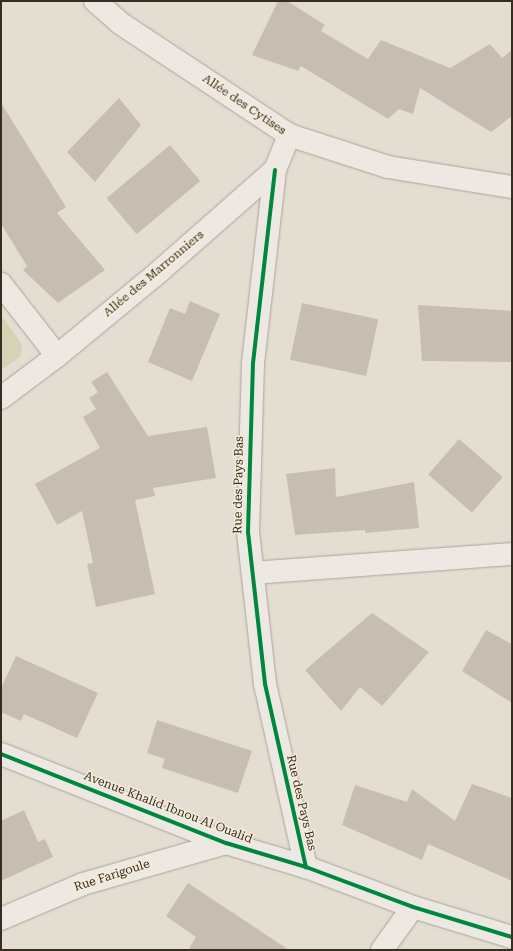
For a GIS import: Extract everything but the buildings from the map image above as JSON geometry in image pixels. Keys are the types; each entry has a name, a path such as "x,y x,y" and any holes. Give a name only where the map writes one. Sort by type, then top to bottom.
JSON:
{"street":[{"name":"Allée des Cytises","path":"95,1 120,22 289,135 388,167 427,175 510,186"},
{"name":"Allée des Marronniers","path":"1,398 57,356 275,170 289,135"},
{"name":"Rue des Pays Bas","path":"275,170 253,364 248,484 248,532 265,684 306,867"},
{"path":"1,284 57,356"},
{"path":"253,573 512,554"},
{"name":"Avenue Khalid Ibnou Al Oualid","path":"1,754 226,843 306,867 413,907 512,937"},
{"name":"Rue Farigoule","path":"1,919 83,884 226,843"},
{"path":"382,950 413,907"}],"green space":[{"path":"1,315 21,343 22,351 20,357 1,370"}],"cycle path":[{"path":"275,170 253,363 248,532 265,684 306,867"},
{"path":"1,754 226,843 306,867 413,907 512,937"}]}
